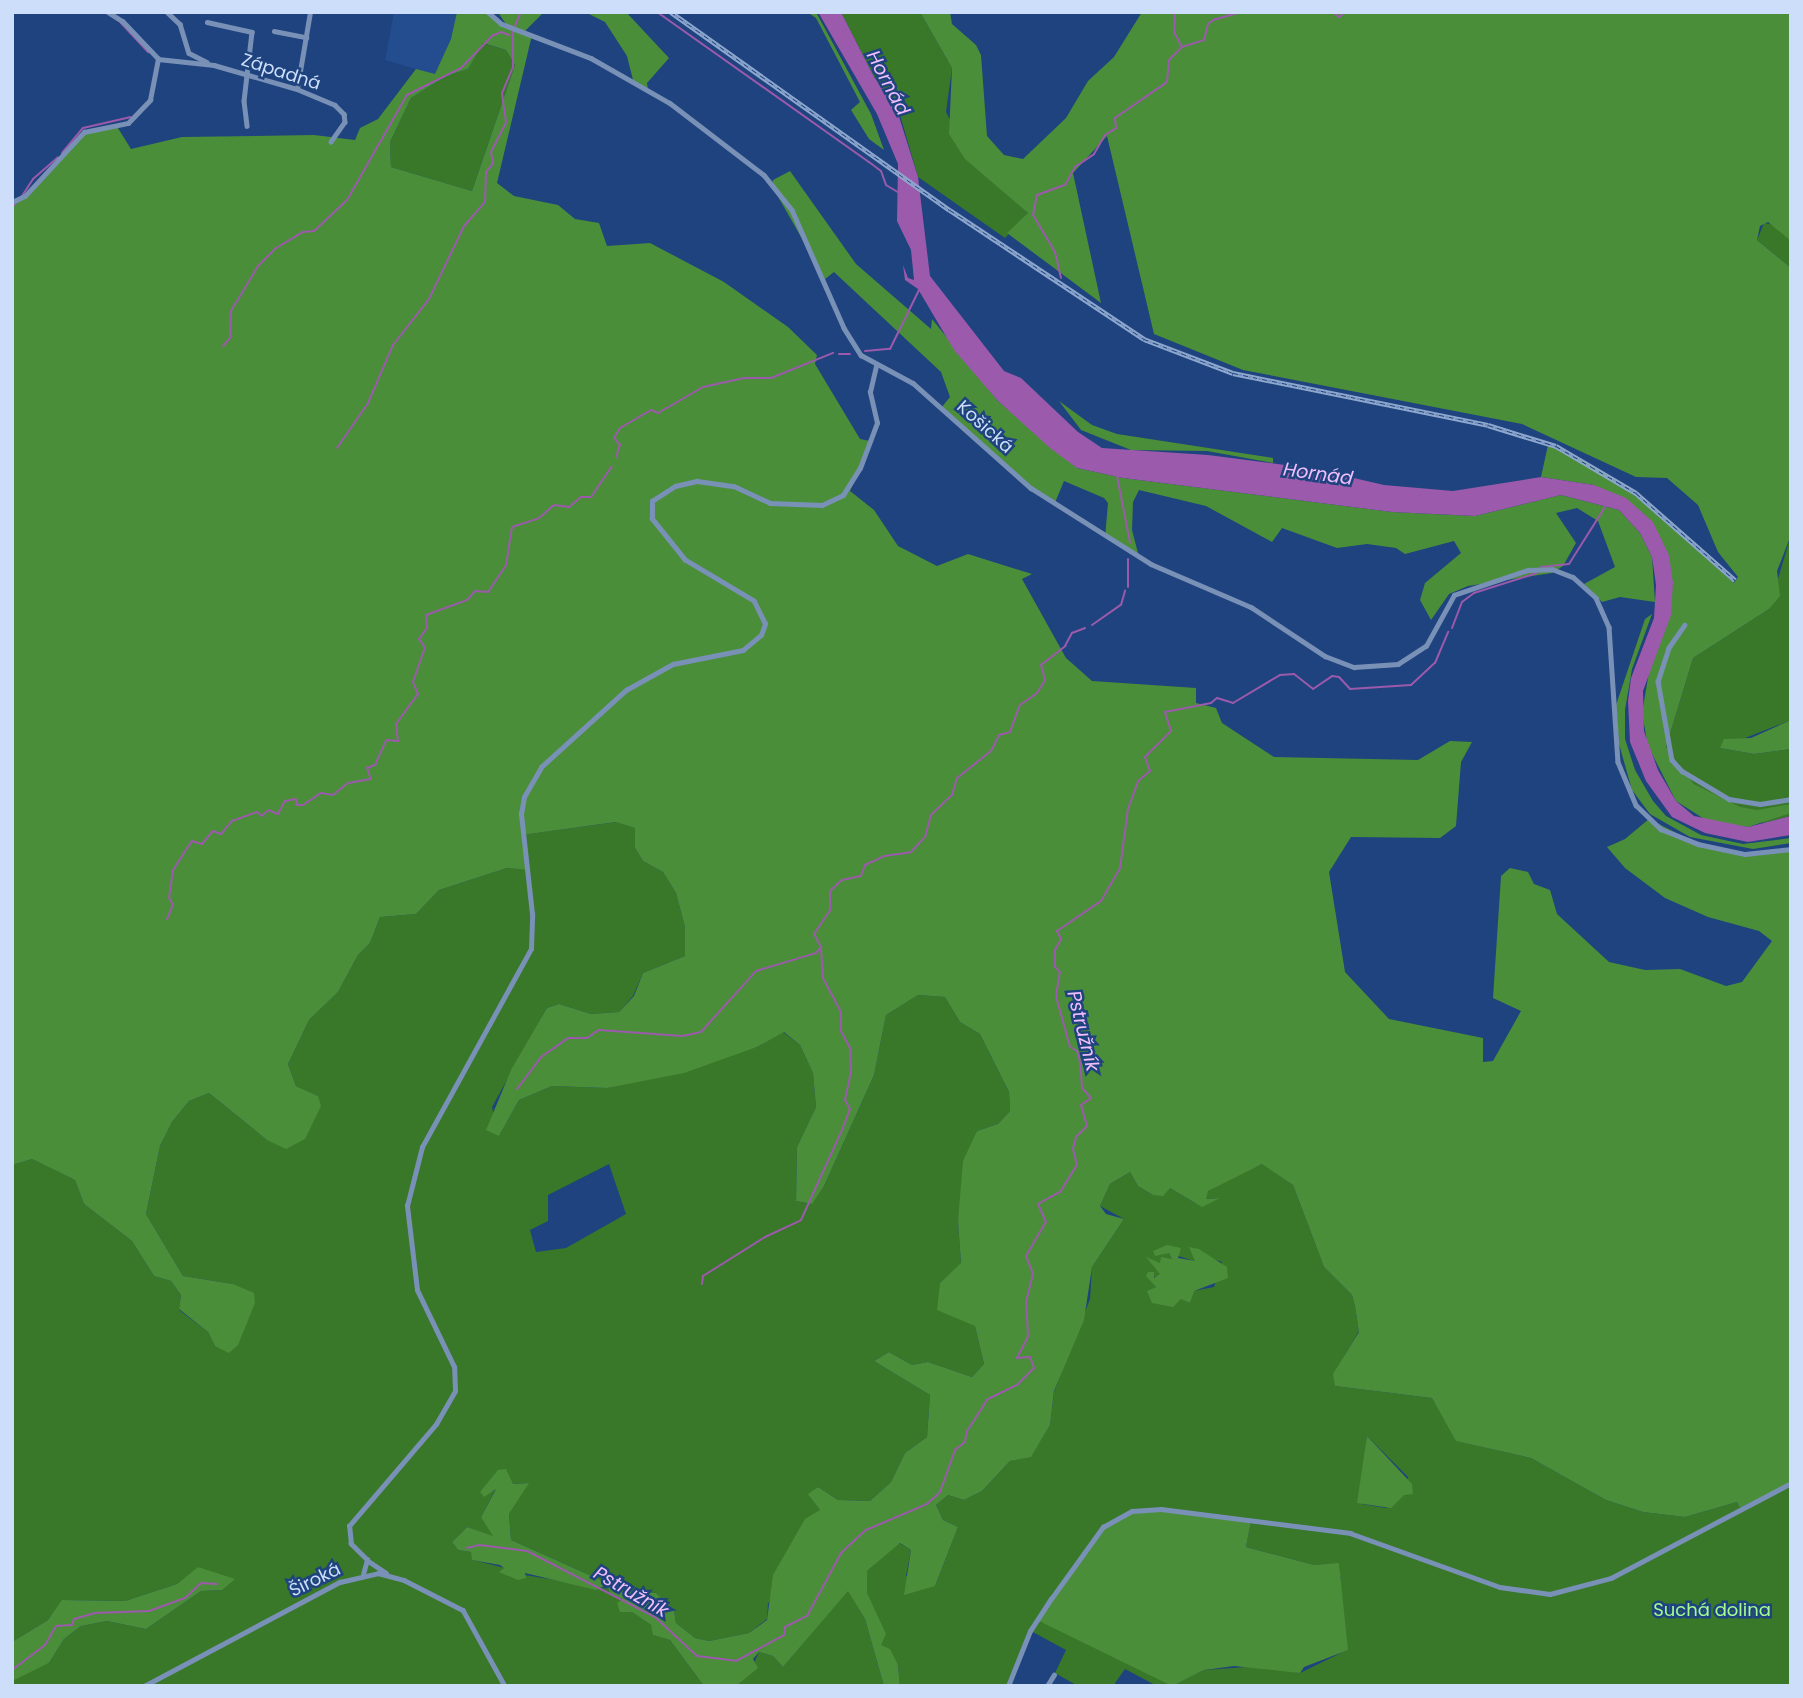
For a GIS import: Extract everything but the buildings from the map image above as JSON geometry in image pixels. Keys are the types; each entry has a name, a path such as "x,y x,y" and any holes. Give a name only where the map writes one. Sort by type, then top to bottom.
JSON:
{"street":[{"path":"15,200 25,196 84,132 128,123 142,110 154,91 158,59 123,22 107,12"},
{"name":"Západná","path":"167,12 180,24 189,53 214,65 297,89 344,114 345,122 331,142"},
{"path":"297,89 310,12"},
{"name":"Košická","path":"488,12 522,32 591,58 670,103 764,175 792,210 860,353 876,366 913,383 1031,488 1126,549 1174,576 1251,607 1325,656 1364,667 1414,657 1437,631 1454,595 1483,582 1540,569 1573,577 1591,591 1601,608 1611,642 1618,762 1636,806 1661,829 1698,844 1745,854 1791,849"},
{"path":"207,22 253,32 244,101 247,126"},
{"path":"274,31 306,37"},
{"name":"Západná","path":"158,59 214,65"},
{"path":"388,1574 367,1560 351,1544 349,1526 436,1424 455,1391 454,1367 417,1290 407,1206 422,1147 531,949 533,914 521,814 524,797 541,767 626,690 673,664 743,650 761,635 765,624 754,601 685,560 652,519 652,501 675,486 697,481 734,486 770,503 822,505 844,495 860,468 877,423 870,392 876,366"},
{"path":"1685,625 1669,648 1658,681 1672,760 1682,771 1730,799 1760,804 1791,799"},
{"path":"1008,1686 1030,1631 1051,1599 1103,1527 1132,1511 1161,1510 1350,1533 1500,1587 1550,1594 1611,1578 1791,1483"},
{"path":"363,1574 367,1560"},
{"name":"Široká","path":"145,1686 363,1574 388,1574 463,1610 505,1686"},
{"path":"1048,1686 1054,1675"}],"shaded area":[{"path":"394,12 457,12 451,39 435,75 385,60"}],"green space":[{"path":"457,12 486,12 507,26 498,12 544,12 524,32 532,35 497,183 514,196 558,205 575,219 599,223 607,246 650,243 724,282 788,327 817,355 815,364 860,439 870,441 850,491 874,510 898,546 937,566 968,554 1032,574 1022,579 1066,658 1092,681 1196,688 1196,703 1216,708 1222,723 1274,757 1418,760 1450,741 1472,742 1461,762 1456,826 1440,838 1351,837 1329,872 1345,972 1389,1019 1483,1038 1483,1062 1493,1061 1521,1011 1493,998 1501,876 1510,868 1528,872 1534,884 1550,890 1557,914 1609,962 1645,970 1680,969 1726,986 1742,982 1772,941 1759,931 1708,917 1665,898 1625,868 1607,847 1625,839 1649,819 1698,844 1745,854 1791,849 1791,1483 1740,1508 1737,1502 1685,1517 1643,1512 1606,1500 1531,1458 1456,1441 1432,1398 1335,1386 1333,1374 1359,1332 1352,1295 1324,1267 1293,1185 1262,1164 1208,1191 1206,1199 1220,1198 1202,1207 1170,1188 1163,1196 1153,1195 1138,1186 1130,1172 1110,1184 1100,1206 1106,1214 1124,1219 1092,1267 1084,1320 1054,1391 1050,1425 1031,1457 1010,1461 982,1491 964,1500 948,1495 936,1505 943,1520 958,1527 935,1586 904,1595 911,1550 900,1543 867,1571 867,1593 886,1634 881,1645 890,1649 898,1665 900,1686 884,1686 865,1619 848,1591 783,1667 773,1656 759,1652 753,1659 758,1668 736,1686 704,1686 670,1640 653,1635 651,1625 632,1612 620,1612 617,1603 623,1599 610,1595 609,1589 604,1586 596,1590 525,1573 526,1578 518,1580 499,1572 504,1568 500,1565 472,1560 471,1552 458,1550 452,1542 467,1527 493,1536 481,1517 496,1489 484,1497 480,1492 498,1470 506,1469 513,1484 529,1483 509,1514 511,1540 625,1591 656,1593 674,1610 676,1623 695,1638 709,1641 749,1633 767,1620 773,1575 805,1519 820,1510 808,1494 818,1487 838,1500 870,1501 891,1482 905,1453 927,1437 930,1395 874,1361 889,1352 912,1365 928,1362 972,1377 984,1364 975,1326 937,1310 940,1283 961,1263 958,1221 963,1161 977,1131 998,1124 1010,1111 1009,1092 980,1034 960,1022 945,997 918,995 886,1015 874,1075 824,1186 812,1204 796,1201 797,1147 816,1107 813,1073 800,1045 784,1032 757,1047 684,1073 607,1088 552,1086 519,1100 499,1136 486,1130 511,1070 547,1008 559,1004 591,1014 619,1012 634,996 643,973 685,956 685,927 676,893 663,872 643,861 635,848 635,828 616,822 522,835 529,870 507,868 439,890 416,914 380,917 370,943 358,955 338,992 309,1020 288,1064 296,1086 318,1096 321,1106 305,1139 286,1149 267,1140 209,1093 189,1101 172,1122 160,1146 146,1214 183,1276 233,1284 254,1293 255,1303 238,1345 229,1353 215,1346 208,1332 179,1309 181,1295 171,1281 154,1276 132,1241 84,1204 75,1180 32,1159 12,1165 12,201 28,194 83,134 116,125 131,149 182,137 314,135 355,140 360,128 378,119 416,69 435,74 451,39","holes":["483,43 506,50 515,65 472,191 391,167 390,142 411,98 446,76 468,69"]},
{"path":"585,12 626,12 669,58 647,83 648,90 634,84 627,56 605,22"},
{"path":"807,12 816,12 871,114 884,150 869,139 851,110 860,102 816,18"},
{"path":"841,12 920,12 952,68 946,112 974,166 1028,213 1005,238 918,177 900,115 874,77"},
{"path":"920,12 950,12 952,24 976,45 981,55 987,136 1004,155 1023,159 1066,118 1088,81 1114,57 1142,12 1791,12 1791,241 1768,222 1760,226 1757,240 1791,268 1791,535 1777,571 1780,596 1769,609 1693,658 1666,747 1694,784 1740,807 1757,810 1791,804 1791,813 1748,827 1709,822 1676,801 1648,746 1642,713 1669,555 1594,485 1541,477 1548,445 1594,466 1650,507 1734,583 1738,577 1718,552 1698,505 1667,478 1636,477 1522,424 1243,370 1154,334 1107,136 1073,173 1101,303 1007,233 1028,213 965,159 949,134 952,68"},
{"path":"482,43 506,50 515,65 472,191 391,167 390,142 411,98 446,76 468,69"},
{"path":"790,171 856,264 931,329 932,319 998,401 1077,468 1123,478 1392,512 1475,516 1561,495 1619,510 1640,533 1652,557 1655,602 1620,597 1602,602 1584,584 1615,567 1598,521 1577,508 1556,513 1576,543 1563,566 1552,573 1468,586 1449,594 1431,620 1420,600 1425,583 1461,553 1454,541 1405,554 1396,548 1367,544 1337,548 1282,528 1272,542 1206,506 1139,490 1133,502 1132,530 1139,557 1105,538 1108,503 1104,498 1064,481 1054,505 1013,475 941,408 950,397 941,372 834,272 825,279 772,186 773,180"},
{"path":"1764,223 1775,225 1791,241 1791,268 1757,240"},
{"path":"1059,401 1092,425 1117,434 1273,458 1273,463 1207,451 1131,450 1081,430"},
{"path":"1791,535 1791,720 1720,748 1754,754 1791,749 1791,816 1764,823 1694,784 1666,747 1693,658 1769,609"},
{"path":"1652,614 1632,669 1625,710 1625,739 1635,770 1653,801 1666,816 1701,835 1743,844 1791,838 1791,843 1753,849 1690,837 1650,814 1632,790 1619,744 1616,705 1645,619"},
{"path":"1791,720 1791,749 1754,754 1720,748 1724,739 1751,738"},
{"path":"617,822 636,828 635,848 643,861 663,872 676,893 685,927 685,956 643,973 633,996 619,1012 591,1014 559,1004 547,1008 492,1107 499,1136 519,1100 552,1086 607,1088 757,1047 783,1032 800,1045 813,1073 816,1107 797,1147 796,1201 811,1204 824,1186 874,1075 886,1015 918,995 945,997 960,1022 980,1034 1009,1092 1010,1111 998,1124 977,1131 958,1221 961,1264 940,1283 975,1326 984,1364 972,1377 928,1362 912,1365 889,1352 874,1361 930,1395 927,1437 905,1453 891,1482 870,1501 838,1500 818,1487 809,1494 820,1510 768,1604 767,1619 749,1633 709,1641 695,1638 676,1623 674,1610 656,1593 625,1591 511,1540 509,1514 528,1483 513,1484 506,1478 496,1488 481,1517 494,1531 493,1537 467,1527 452,1542 458,1550 471,1552 473,1560 505,1568 500,1571 610,1589 610,1595 624,1600 632,1612 651,1625 654,1635 670,1640 704,1686 12,1686 13,1679 49,1663 64,1639 81,1626 107,1621 146,1629 201,1591 222,1590 199,1567 177,1584 125,1601 63,1600 48,1620 12,1642 12,1165 32,1159 75,1180 84,1204 132,1241 154,1276 171,1281 181,1295 179,1310 208,1332 215,1346 233,1284 183,1276 146,1214 160,1146 172,1122 189,1101 209,1093 267,1140 318,1096 296,1086 288,1064 309,1020 338,992 358,955 370,943 380,917 416,914 439,890 507,868 529,869 521,835","holes":["609,1164 626,1214 566,1248 536,1252 530,1230 548,1221 548,1195"]},
{"name":"Suchá dolina","path":"1263,1164 1293,1185 1324,1267 1352,1295 1359,1331 1339,1365 1335,1386 1432,1398 1457,1441 1531,1458 1606,1500 1643,1512 1685,1517 1737,1502 1740,1508 1791,1483 1791,1686 1171,1686 1157,1686 1125,1669 1113,1686 1078,1686 1055,1673 1066,1650 1031,1631 1008,1686 900,1686 898,1665 881,1645 867,1593 867,1571 899,1543 911,1550 906,1576 935,1586 958,1527 943,1520 936,1505 948,1495 964,1500 982,1491 1010,1461 1031,1456 1050,1425 1054,1392 1090,1299 1092,1267 1124,1219 1100,1206 1110,1184 1130,1172 1138,1186 1153,1195 1170,1188 1197,1204 1219,1198 1206,1199 1204,1194 1226,1178","holes":["1169,1253 1197,1262 1204,1256 1222,1262 1214,1287 1193,1291 1190,1303 1181,1298 1153,1303 1148,1291 1156,1287 1147,1273 1157,1278 1172,1259","1367,1436 1408,1477 1404,1495 1386,1508 1362,1504","1251,1521 1246,1547 1314,1565 1339,1564 1347,1650 1300,1673 1261,1666 1204,1670 1171,1686"]},
{"path":"1167,1245 1181,1248 1178,1258 1195,1261 1189,1247 1199,1249 1227,1267 1228,1278 1194,1291 1190,1303 1181,1299 1173,1307 1152,1303 1147,1291 1156,1287 1146,1276 1148,1272 1154,1272 1154,1278 1160,1274 1146,1257 1160,1263 1161,1257 1172,1259 1169,1253 1155,1256 1153,1251"},
{"path":"1367,1436 1412,1484 1413,1494 1404,1495 1391,1508 1357,1503"},
{"path":"1150,1509 1251,1521 1246,1547 1314,1565 1339,1563 1348,1650 1304,1667 1300,1673 1234,1666 1204,1670 1172,1686 1037,1620 1110,1521"},
{"path":"198,1567 235,1579 222,1590 201,1591 146,1629 107,1621 81,1626 64,1639 49,1663 12,1681 12,1642 48,1620 62,1600 125,1601 177,1584"},
{"path":"848,1590 865,1619 884,1686 736,1686 750,1671 759,1652 773,1656 783,1667"}],"water":[{"name":"Hornád","path":"818,12 841,12 874,77 896,107 918,177 930,276 1004,371 1021,378 1078,432 1102,448 1208,455 1315,469 1384,485 1453,491 1541,477 1594,485 1626,498 1653,522 1669,555 1673,583 1671,615 1643,691 1644,731 1658,770 1676,801 1694,816 1748,827 1791,816 1791,835 1748,842 1705,833 1672,817 1646,781 1630,742 1628,701 1631,678 1654,618 1656,585 1652,557 1640,533 1619,510 1561,495 1475,516 1392,512 1123,478 1077,468 1050,448 998,401 954,350 918,289 905,280 903,265 908,278 914,280 911,250 897,221 898,164 877,114"}],"waterway":[{"path":"515,26 521,12"},
{"path":"657,12 869,162 881,171 886,185 901,194"},
{"path":"1061,278 1055,252 1033,215 1037,195 1065,185 1075,167 1094,154 1105,135 1116,128 1115,118 1167,82 1169,60 1182,47 1174,32 1175,12"},
{"path":"1182,47 1204,40 1208,24 1213,20 1241,12"},
{"path":"1333,12 1339,17 1346,12"},
{"path":"1427,12 1446,12"},
{"path":"121,23 148,52"},
{"path":"337,448 368,403 393,345 429,299 464,226 485,202 486,172 493,164 491,152 506,122 502,93 513,67 513,31"},
{"path":"223,346 230,338 231,311 258,266 276,248 303,232 314,231 347,200 407,95 461,68 492,36 501,32 509,35"},
{"path":"62,153 83,128 131,117"},
{"path":"22,196 33,179 58,157"},
{"path":"12,207 19,200"},
{"path":"865,351 890,349 919,290"},
{"path":"616,457 620,445 614,438 620,428 651,410 658,413 703,387 744,378 771,378 833,353"},
{"path":"839,354 850,354"},
{"path":"167,919 173,905 169,898 173,870 192,841 202,844 213,831 221,834 232,821 257,812 262,816 268,810 278,814 285,801 296,799 297,805 303,805 321,793 333,795 348,783 371,779 367,768 375,765 386,740 398,741 396,724 418,694 413,682 425,648 419,639 427,628 426,615 467,600 475,591 488,592 506,565 512,527 539,518 554,505 569,507 581,497 591,497 612,466"},
{"path":"1117,476 1130,543"},
{"name":"Pstružník","path":"1541,567 1569,564 1605,507"},
{"path":"1128,559 1128,587"},
{"name":"Pstružník","path":"1452,628 1462,602 1474,593 1537,573"},
{"path":"1092,625 1121,605 1125,591"},
{"path":"517,1089 541,1057 568,1038 587,1038 599,1030 683,1036 701,1032 756,971 816,953 821,947 814,934 830,910 830,891 842,880 861,876 865,865 884,856 911,852 925,837 931,815 952,795 957,778 991,751 999,735 1010,732 1020,705 1037,693 1045,680 1041,665 1065,646 1072,633 1085,628"},
{"name":"Pstružník","path":"467,1548 479,1545 527,1551 655,1617 697,1656 736,1661 784,1635 785,1627 807,1616 841,1553 866,1530 927,1504 940,1492 955,1450 965,1442 967,1431 988,1399 1017,1385 1034,1368 1030,1357 1017,1358 1028,1336 1026,1302 1033,1274 1026,1256 1046,1222 1038,1204 1060,1192 1077,1165 1073,1149 1076,1137 1087,1126 1081,1105 1091,1098 1082,1088 1077,1051 1070,1047 1056,996 1060,972 1055,967 1055,950 1061,939 1057,931 1101,901 1120,868 1128,809 1138,781 1150,771 1145,757 1171,731 1165,712 1211,703 1217,698 1233,703 1280,675 1294,674 1313,689 1332,676 1339,677 1350,689 1411,685 1435,663 1448,632"},
{"path":"702,1284 703,1276 765,1237 801,1220 850,1109 845,1100 851,1072 850,1048 841,1031 841,1012 823,978 821,947"},
{"path":"12,1670 45,1645 56,1626 72,1625 74,1619 95,1613 149,1611 185,1598 201,1583 217,1584"}],"railway":[{"path":"671,12 950,210 1144,339 1233,373 1488,425 1556,446 1636,493 1735,580"}]}
